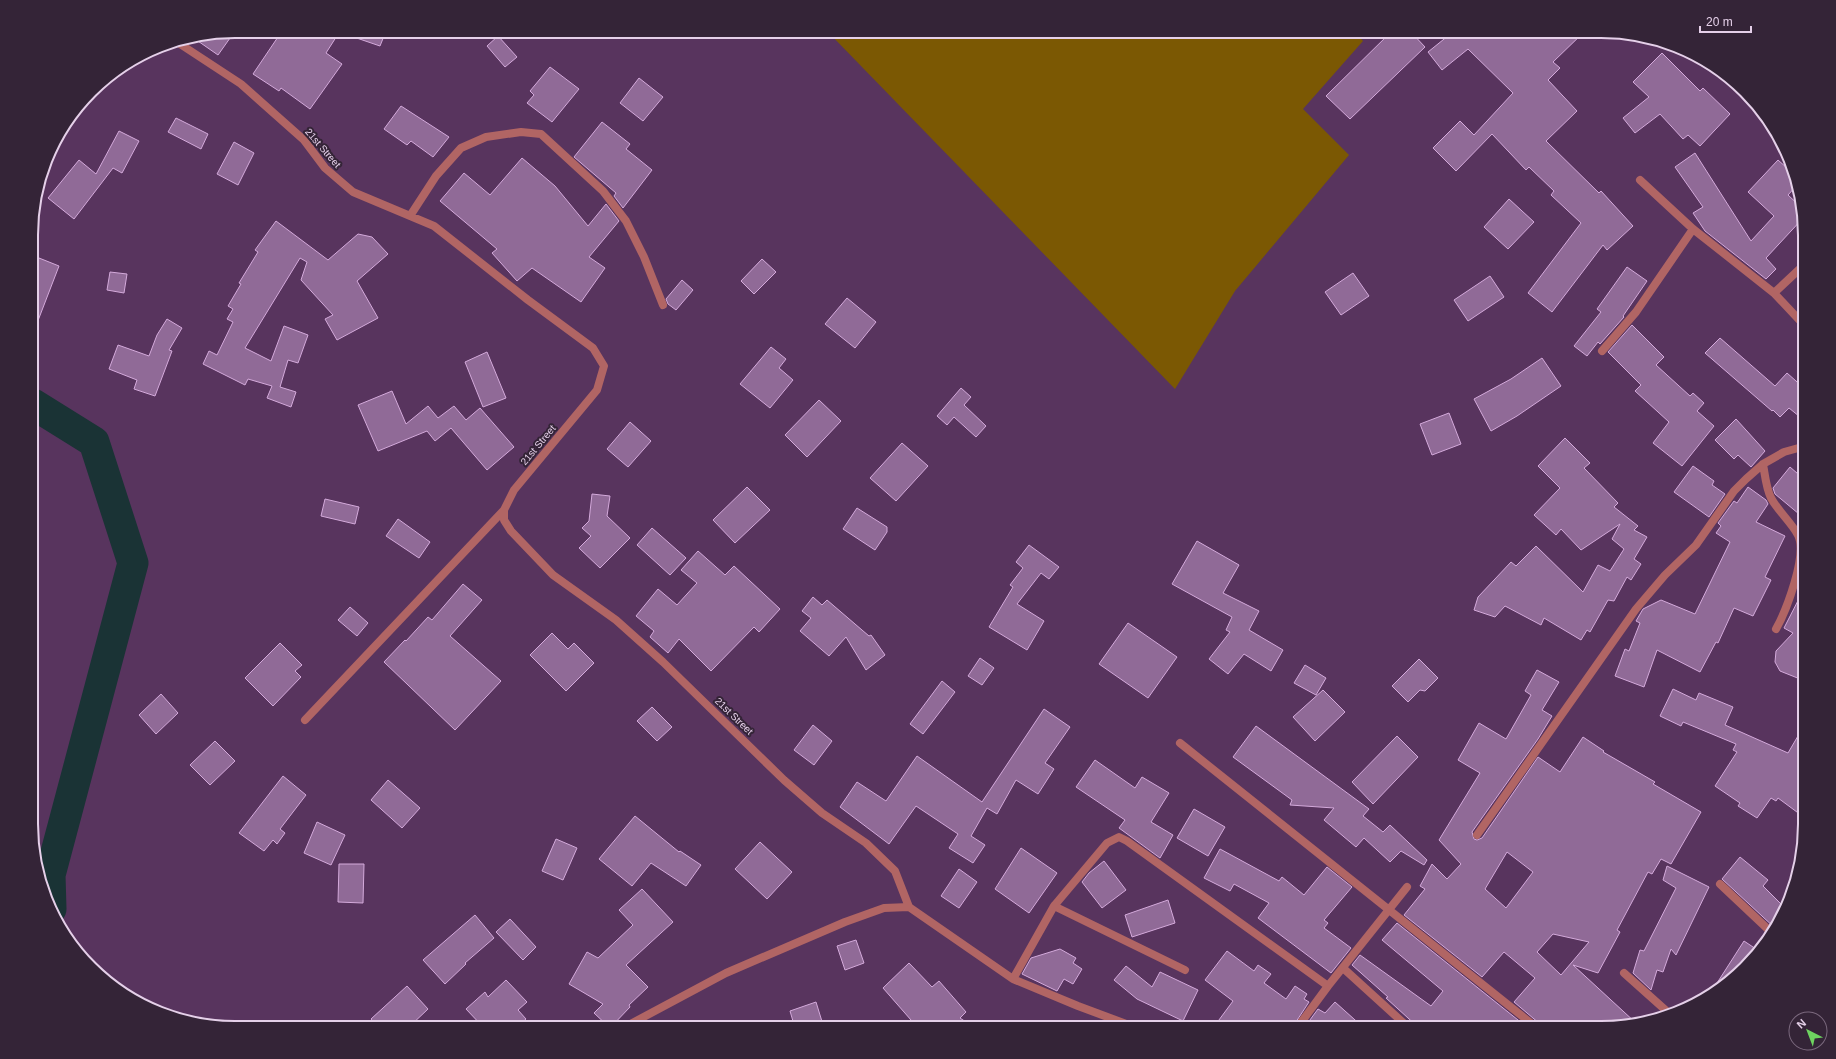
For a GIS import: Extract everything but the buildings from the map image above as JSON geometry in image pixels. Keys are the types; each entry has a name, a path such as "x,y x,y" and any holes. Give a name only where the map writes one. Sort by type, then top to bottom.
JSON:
{"street":[{"name":"21st Street","path":"182,45 241,84 304,140 325,168 353,192 434,226 528,300 593,348 604,366 597,390 514,490 504,510 504,520 512,531 553,574 616,620 663,662 784,780 822,813 866,843 895,871 909,907"},
{"path":"410,216 436,176 461,148 486,137 521,132 541,134 603,191 626,221 644,257 663,305"},
{"path":"1640,180 1693,229 1774,293 1798,319"},
{"path":"1602,351 1636,312 1693,229"},
{"path":"1774,293 1798,270"},
{"path":"1477,835 1636,609 1666,575 1696,545 1734,491 1763,464 1784,452 1798,447"},
{"path":"1763,464 1770,496 1798,537"},
{"path":"305,720 504,510"},
{"path":"1776,630 1782,618 1796,575 1798,558"},
{"path":"1180,743 1528,1021"},
{"path":"1013,979 1054,906 1107,843 1119,838 1127,841 1328,986"},
{"path":"1720,884 1768,929"},
{"path":"1303,1021 1328,986 1406,887"},
{"path":"1054,906 1185,970"},
{"path":"636,1021 726,973 845,922 884,908 909,907 1013,979 1118,1021"},
{"path":"1343,968 1401,1021"},
{"path":"1624,973 1666,1011"}],"shaded area":[{"path":"834,38 1360,38 1363,41 1303,109 1349,155 1235,291 1175,389"}],"waterway":[{"path":"38,407 94,442 133,563 50,875 51,894"}]}
